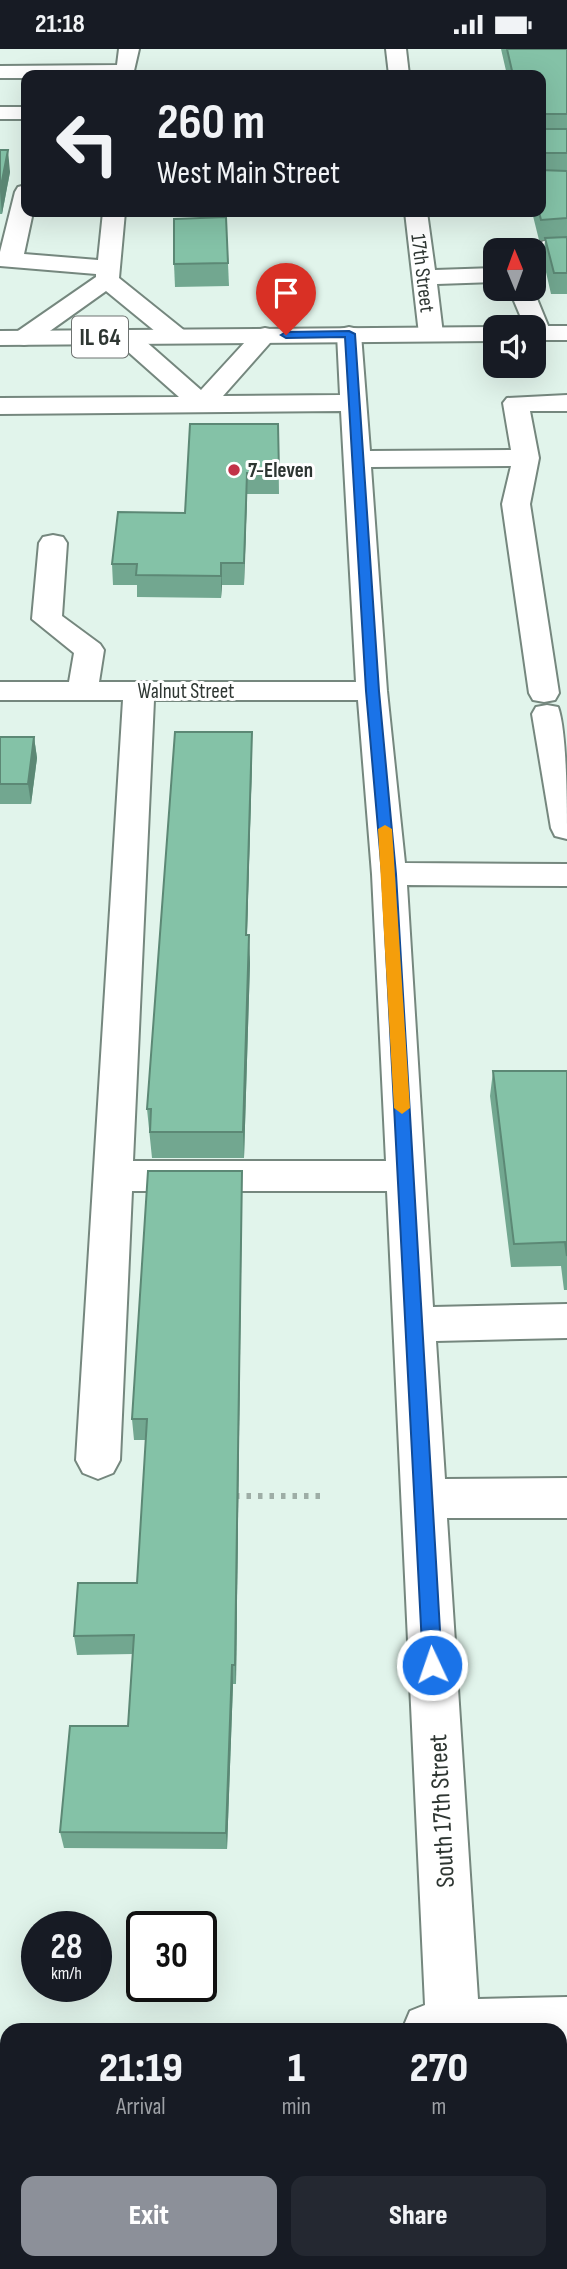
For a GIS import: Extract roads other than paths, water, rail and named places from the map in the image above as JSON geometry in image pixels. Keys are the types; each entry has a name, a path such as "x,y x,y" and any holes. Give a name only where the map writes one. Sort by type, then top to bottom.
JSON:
{"street":[{"path":"126,70 129,49"},
{"path":"396,49 398,70"},
{"path":"0,72 21,72"},
{"path":"0,113 21,113"},
{"path":"21,209 6,259 108,274 176,336"},
{"path":"108,274 114,217"},
{"name":"17th Street","path":"417,217 431,334"},
{"path":"546,249 567,248"},
{"path":"12,338 108,274"},
{"path":"424,277 483,275"},
{"path":"546,333 567,333"},
{"name":"South 17th Street","path":"349,334 372,691 389,874 423,1499 445,2023"},
{"name":"IL 64","path":"12,338 483,334"},
{"path":"202,404 265,335"},
{"path":"126,337 202,404"},
{"path":"0,405 354,403"},
{"path":"567,403 516,403 526,458 516,504 545,704 567,828"},
{"path":"357,459 526,458"},
{"path":"53,544 47,619 89,650 83,691"},
{"name":"Walnut Street","path":"0,691 372,691"},
{"path":"98,1459 139,691"},
{"path":"389,874 567,875"},
{"path":"113,1176 405,1176"},
{"path":"414,1324 567,1321"},
{"path":"423,1499 567,1498"}],"place":[{"name":"7-Eleven","path":"234,470"}]}
